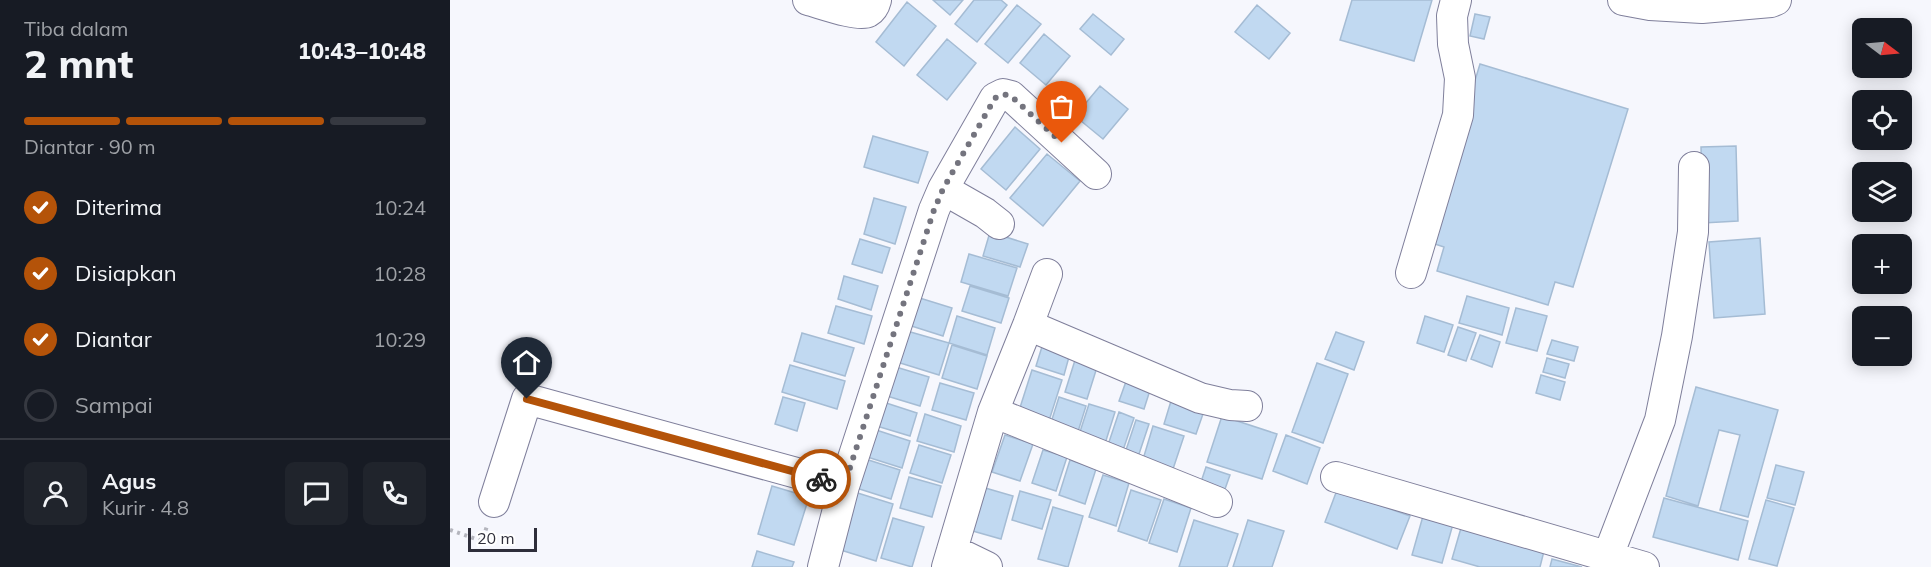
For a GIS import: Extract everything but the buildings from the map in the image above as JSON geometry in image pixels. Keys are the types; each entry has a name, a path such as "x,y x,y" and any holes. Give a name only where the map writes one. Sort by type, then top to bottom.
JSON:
{"street":[{"path":"808,0 859,13 868,12 876,0"},
{"path":"1411,273 1458,115 1460,78 1453,44 1452,16 1456,0"},
{"path":"1641,2 1702,8 1773,1"},
{"path":"823,567 844,486 934,210 943,189 995,98 1003,94 1011,96 1096,174"},
{"path":"1608,556 1660,420 1677,336 1693,232 1694,167"},
{"path":"943,189 985,213 999,224"},
{"path":"987,567 950,559 993,412 1047,274"},
{"path":"1028,325 1200,398 1230,405 1247,406"},
{"path":"494,502 527,399 844,486"},
{"path":"993,412 1217,502"},
{"path":"1336,477 1644,567"}],"path":[{"path":"450,530 482,541 494,502"}],"way so far":[{"path":"821,479 844,486 934,210 943,189 995,98 1003,94 1011,96 1062,143"}],"route":[{"path":"527,399 821,479"}]}
